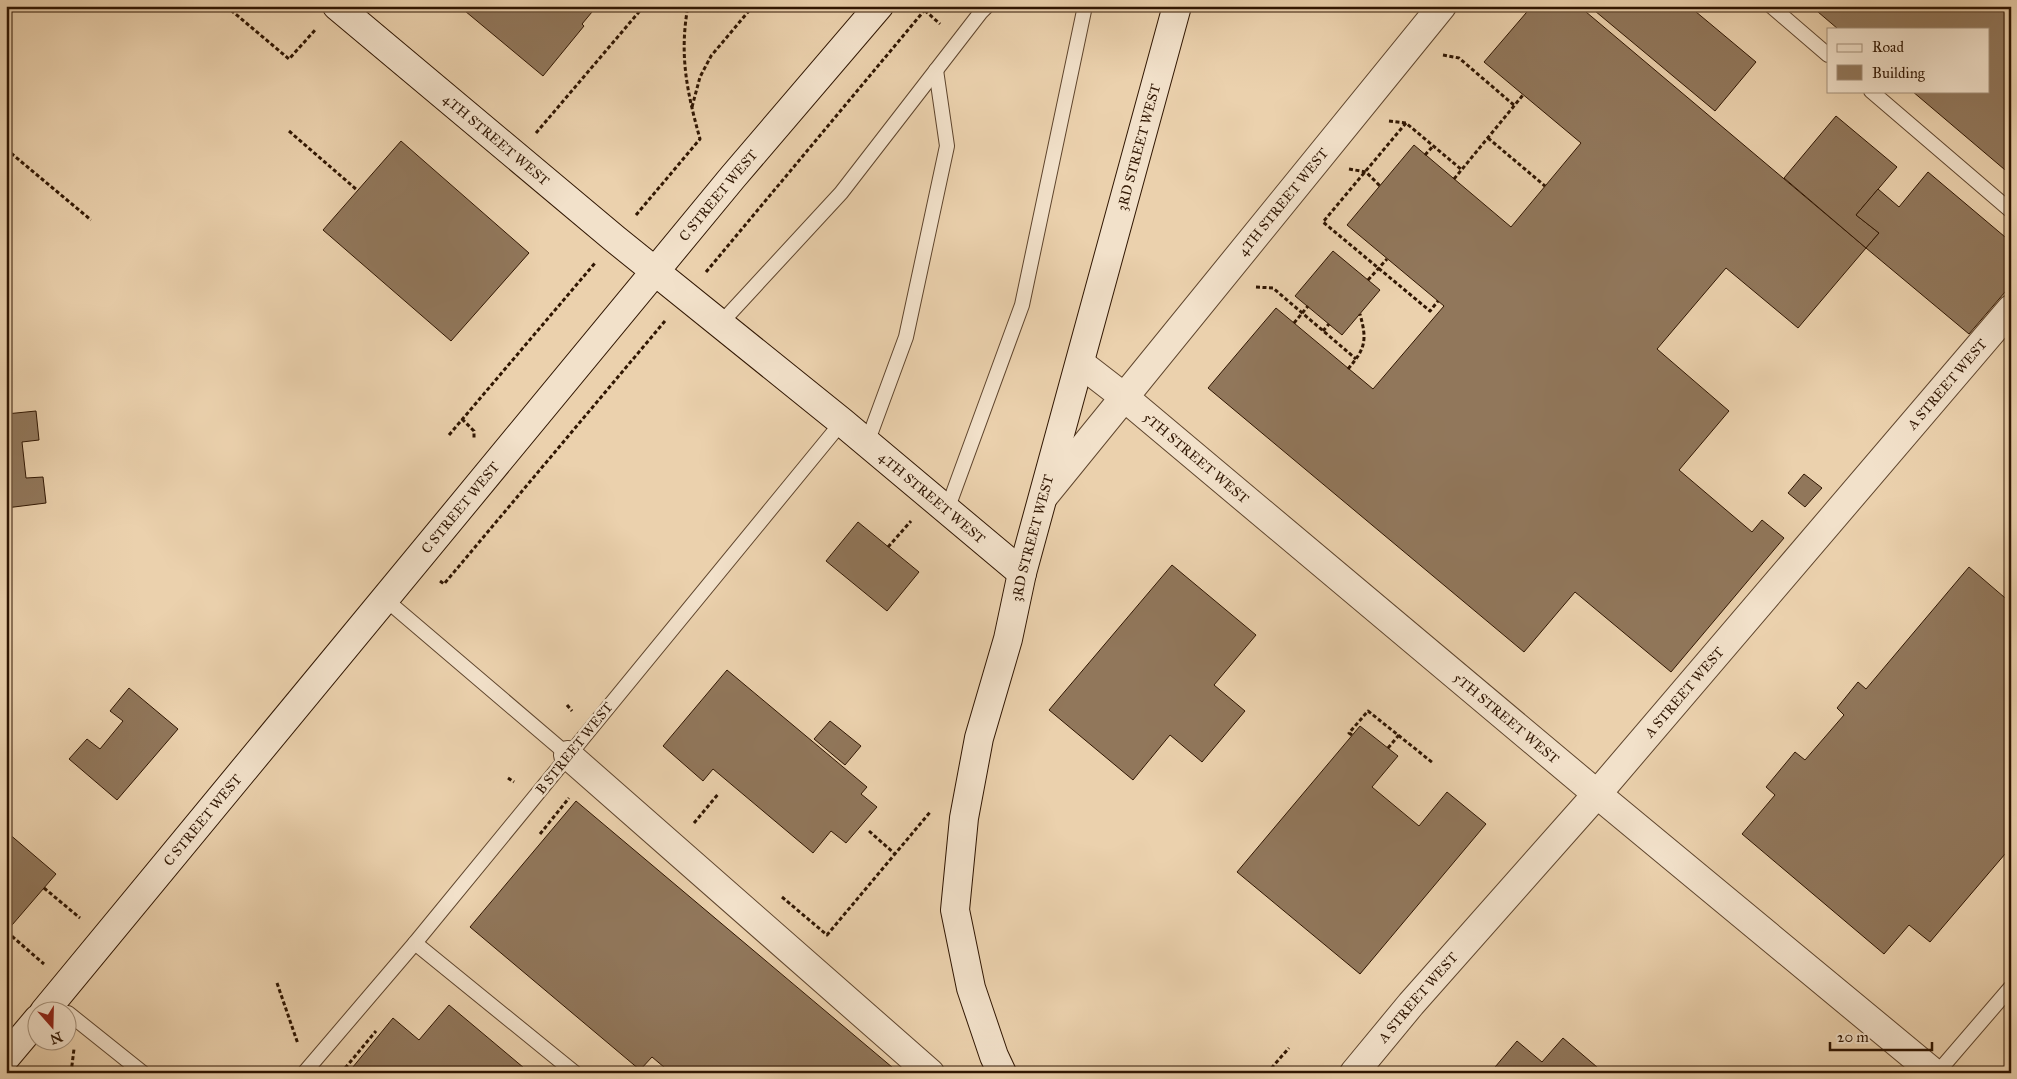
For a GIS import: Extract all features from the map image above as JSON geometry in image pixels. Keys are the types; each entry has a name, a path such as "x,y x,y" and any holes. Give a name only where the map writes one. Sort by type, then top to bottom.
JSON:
{"street":[{"name":"4TH STREET WEST","path":"337,6 655,272 842,422 1022,573"},
{"name":"C STREET WEST","path":"59,1002 104,938 732,178 879,6"},
{"name":"4TH STREET WEST","path":"1044,496 1442,6"},
{"name":"3RD STREET WEST","path":"1002,1073 994,1056 971,988 955,910 964,818 979,738 1008,639 1022,573 1175,9"},
{"name":"A STREET WEST","path":"1354,1073 1411,1004 1598,794 2011,309"},
{"name":"5TH STREET WEST","path":"1080,363 1124,397 1598,794 1936,1073"},
{"path":"568,755 930,1073"},
{"name":"C STREET WEST","path":"6,1057 28,1035"}],"lane":[{"path":"720,324 841,193 987,6"},
{"path":"947,510 1022,305 1085,6"},
{"path":"1771,6 1827,54"},
{"path":"867,443 906,338 948,146 936,70"},
{"path":"1871,92 2011,211"},
{"name":"B STREET WEST","path":"305,1071 415,943 590,727 842,422"},
{"path":"385,599 568,755"},
{"path":"415,943 575,1073"},
{"path":"1936,1073 2011,987"},
{"path":"78,1024 143,1073"}],"path":[{"path":"226,6 289,59 316,29 323,35"},
{"path":"509,150 539,132 644,6"},
{"path":"692,108 700,77 711,56 753,6"},
{"path":"1406,50 1459,58 1514,106"},
{"path":"1454,179 1523,95"},
{"path":"1352,117 1406,124 1462,170"},
{"path":"1406,124 1323,222 1430,311 1438,301"},
{"path":"289,131 357,190"},
{"path":"1488,138 1545,186"},
{"path":"1425,155 1433,146"},
{"path":"6,149 91,220"},
{"path":"586,258 663,324"},
{"path":"1368,280 1387,259"},
{"path":"1217,283 1273,288 1356,359"},
{"path":"1294,323 1308,306"},
{"path":"1348,369 1363,346 1365,334 1360,314"},
{"path":"1324,331 1329,324"},
{"path":"567,705 590,727"},
{"path":"1352,735 1349,733 1368,711 1433,763"},
{"path":"1388,748 1399,735"},
{"path":"694,824 719,793"},
{"path":"535,839 573,794"},
{"path":"775,892 827,935 932,810"},
{"path":"687,817 701,830"},
{"path":"869,831 895,854"},
{"path":"44,888 104,938"},
{"path":"7,932 52,1002"},
{"path":"277,983 305,1071"},
{"path":"341,1073 379,1027"},
{"path":"1267,1073 1289,1048"}],"building":[{"path":"459,6 597,6 582,24 584,26 543,76"},
{"path":"1532,6 1579,6 1866,248 1798,328 1726,268 1657,349 1729,411 1679,470 1752,532 1762,520 1784,538 1671,672 1575,592 1524,652 1208,388 1276,308 1373,389 1444,306 1347,225 1414,145 1511,227 1581,143 1484,62"},
{"path":"1589,6 1689,6 1756,62 1715,111"},
{"path":"1811,6 2011,6 2011,175 1913,92 1990,92 1990,28 1837,28"},
{"path":"1836,116 1897,167 1856,215 1879,233 1866,248 1784,178"},
{"path":"401,141 529,253 451,341 323,230"},
{"path":"1928,172 2011,242 2011,285 1969,334 1866,248 1879,233 1856,215 1878,189 1899,207"},
{"path":"1333,251 1380,290 1342,335 1295,296"},
{"path":"36,411 39,440 22,442 26,478 43,477 46,503 6,508 6,414"},
{"path":"1804,474 1822,488 1805,507 1788,493"},
{"path":"858,522 919,572 887,611 826,561"},
{"path":"1172,565 1256,635 1214,685 1245,711 1202,762 1170,735 1133,780 1049,710"},
{"path":"1969,567 2011,603 2011,847 1930,942 1909,925 1884,954 1742,834 1775,795 1766,787 1795,752 1805,760 1844,715 1837,708 1858,682 1866,689"},
{"path":"727,670 867,787 861,794 877,807 846,843 831,831 813,853 713,769 703,781 663,746"},
{"path":"129,688 178,729 117,800 69,759 87,739 100,749 123,721 110,711"},
{"path":"830,721 861,746 845,765 814,739"},
{"path":"1360,726 1398,756 1372,787 1419,826 1447,792 1486,824 1360,974 1237,872"},
{"path":"576,801 899,1073 671,1073 652,1057 640,1070 470,927"},
{"path":"8,833 56,874 6,932 6,835"},
{"path":"449,1005 530,1073 348,1073 393,1018 419,1040"},
{"path":"1563,1038 1604,1073 1490,1073 1517,1041 1542,1062"}]}
